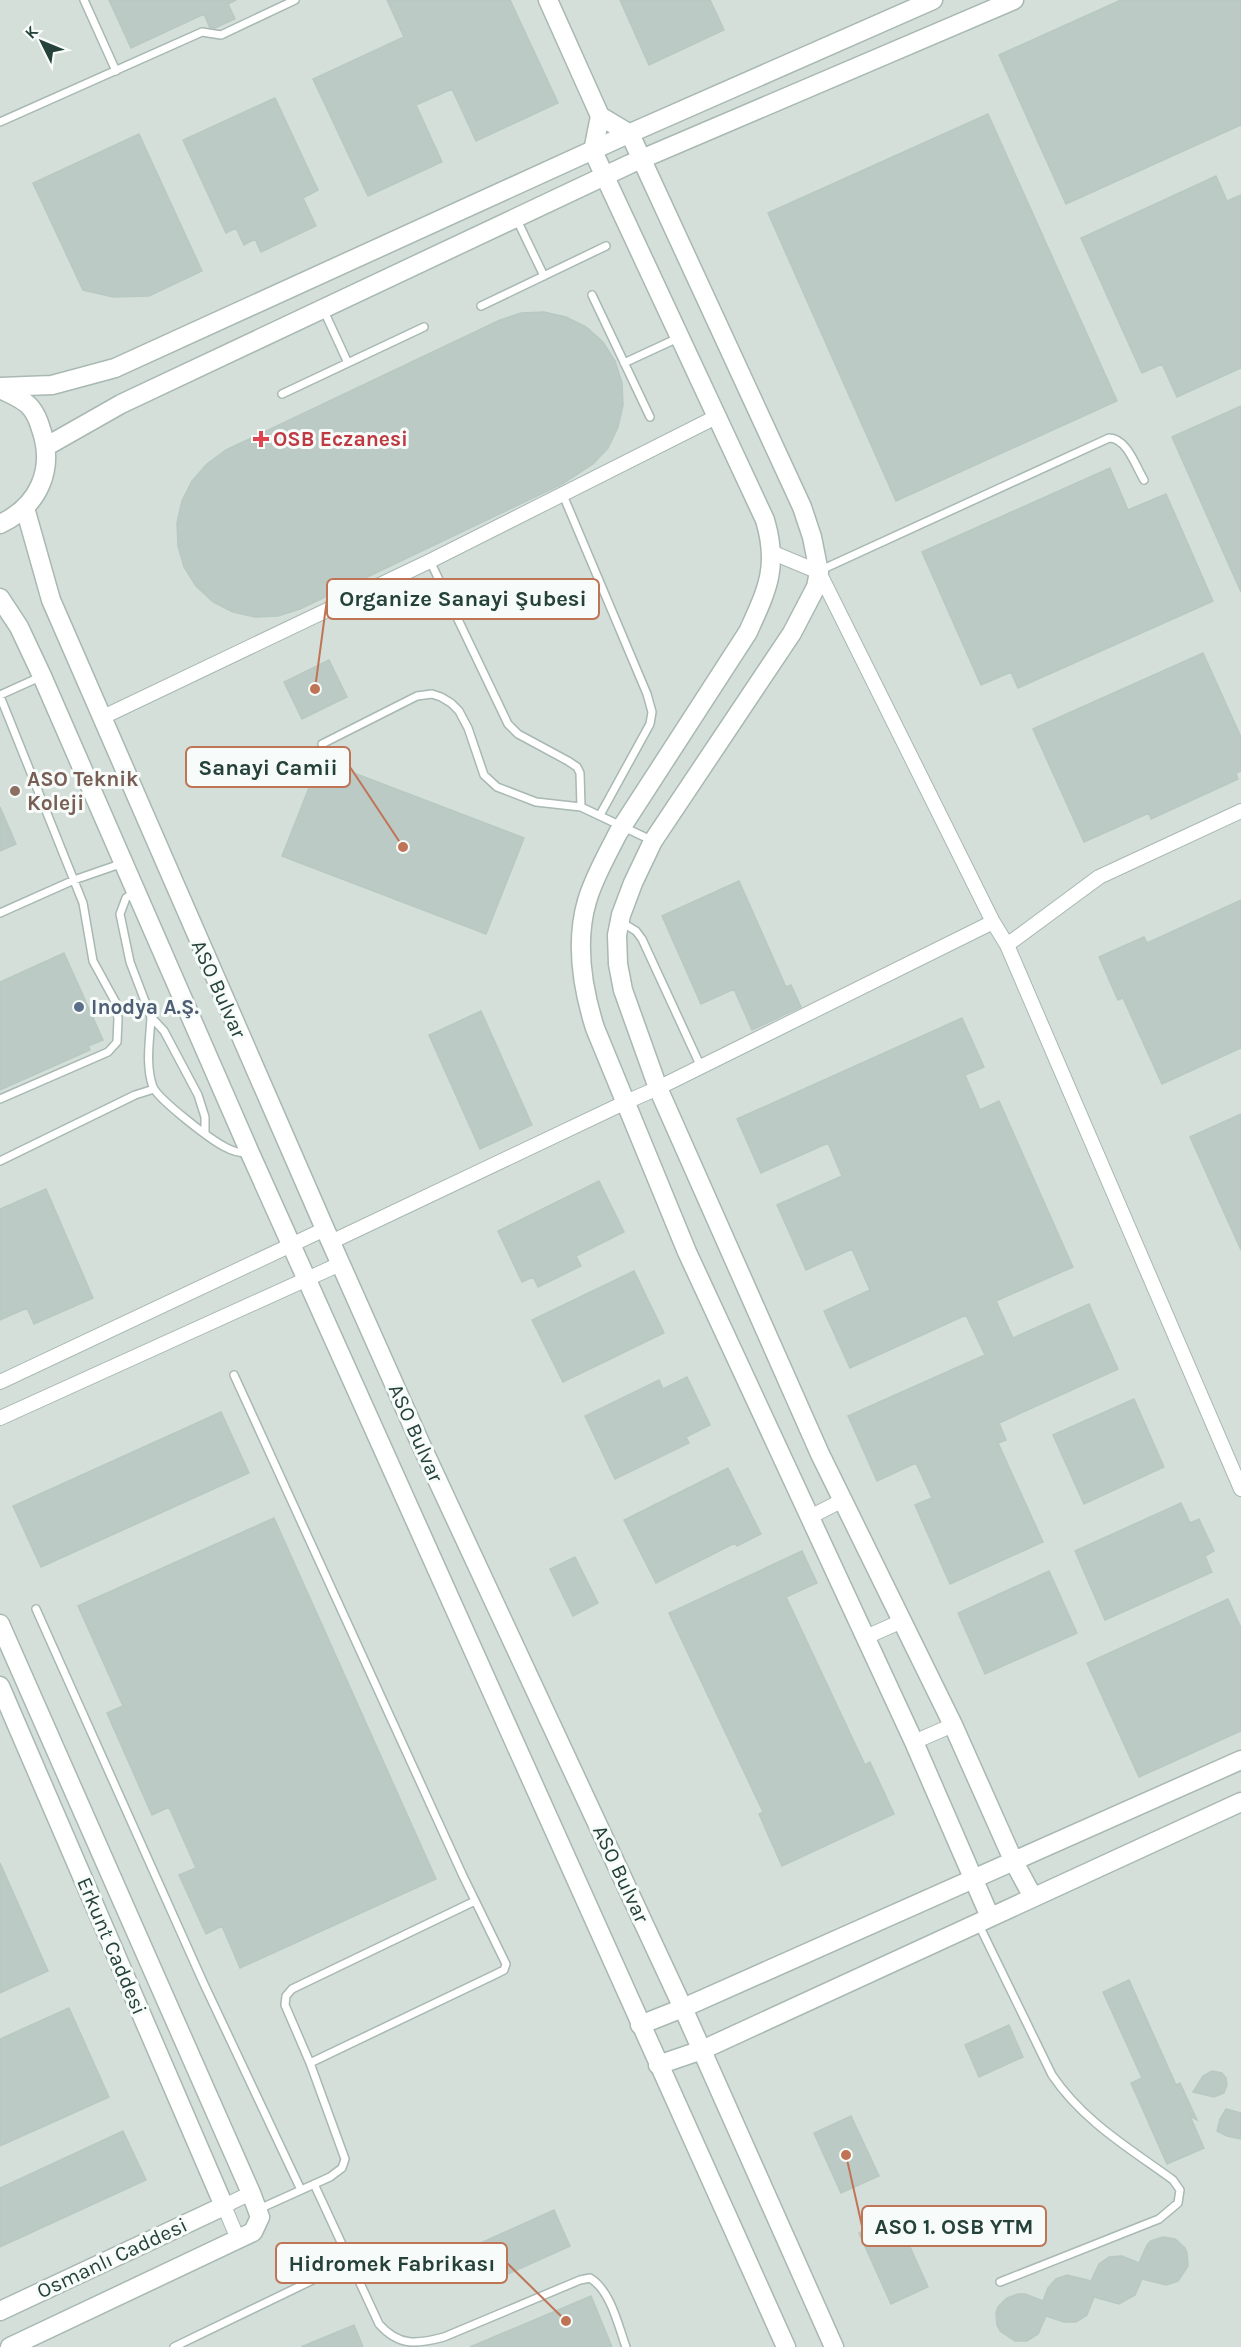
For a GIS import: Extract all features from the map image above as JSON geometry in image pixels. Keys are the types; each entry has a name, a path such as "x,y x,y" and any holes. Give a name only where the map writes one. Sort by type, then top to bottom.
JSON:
{"street":[{"path":"548,0 600,116 630,134 802,507 812,537 819,572 993,922 1007,945 1241,1489"},
{"path":"0,388 52,385 116,368 630,134 933,0"},
{"path":"47,446 121,404 604,176 1014,0"},
{"path":"600,116 593,151 765,520 771,540 771,573 748,632 623,825 588,898 580,937 585,990 590,1012 687,1252 914,1742 974,1879 984,1920"},
{"path":"0,388 32,408 39,420 47,446 44,480 25,508 0,524"},
{"path":"100,718 430,561 718,416"},
{"name":"ASO Bulvar","path":"25,508 51,600 100,718 340,1264 427,1458 683,2008 834,2347"},
{"path":"771,552 819,572"},
{"path":"819,572 816,587 792,633 653,841 633,883 620,922 618,964 623,990 658,1088 820,1454 953,1725 1014,1862 1033,1897"},
{"name":"ASO Bulvar","path":"0,598 19,627 42,676 250,1153 786,2347"},
{"path":"1007,945 1099,877 1241,811"},
{"path":"0,1382 292,1244 328,1236 658,1088 993,922"},
{"path":"0,1418 306,1277 340,1264"},
{"path":"810,1517 843,1500"},
{"path":"866,1638 902,1621"},
{"path":"0,1624 260,2217 253,2232 10,2347"},
{"name":"Erkunt Caddesi","path":"0,1686 224,2206"},
{"path":"914,1742 953,1725"},
{"path":"640,2025 1241,1760"},
{"path":"658,2066 702,2050 1241,1802"},
{"path":"238,2239 224,2206 251,2193"},
{"name":"Osmanlı Caddesi","path":"0,2311 224,2206"}],"lane":[{"path":"84,0 116,71"},
{"path":"0,122 202,32 221,35 295,0"},
{"path":"516,217 544,276"},
{"path":"481,306 606,246"},
{"path":"592,295 650,417"},
{"path":"322,308 348,363"},
{"path":"282,394 424,327"},
{"path":"624,363 681,337"},
{"path":"819,572 1109,438 1116,438 1122,443 1144,480"},
{"path":"563,495 647,694 652,712 650,724 600,815"},
{"path":"430,561 508,724 518,734 577,767 580,773 581,807"},
{"path":"0,1099 108,1052 117,1042 116,1003 93,961 83,903 0,695 42,676"},
{"path":"322,744 417,696 432,694 451,703 459,711 468,728 484,776 489,782 536,802 581,807 653,841"},
{"path":"0,913 75,880 123,863"},
{"path":"135,892 124,902 120,921 130,962 151,1017 164,1031 198,1095 205,1117 205,1132"},
{"path":"620,922 642,939 701,1067"},
{"path":"151,1017 149,1054 150,1075 154,1089 164,1101 226,1148 239,1153 250,1153"},
{"path":"0,1161 135,1095 154,1089"},
{"path":"234,1375 506,1964 504,1970 310,2063"},
{"path":"36,1609 203,1982 301,2190"},
{"path":"258,2210 330,2177 342,2168 345,2159 310,2063 285,2005 286,1996 292,1989 475,1901"},
{"path":"984,1920 1052,2075 1066,2097 1093,2122 1173,2180 1180,2190 1178,2203 1172,2211 1159,2219 1000,2282"},
{"path":"314,2184 380,2324 386,2332 412,2344 444,2337 580,2280 590,2278 606,2295 626,2347"},
{"path":"174,2347 350,2262"}],"shaded area":[{"path":"0,0 1241,0 1241,2347 0,2347"}],"building":[{"path":"109,0 236,0 228,4 235,19 210,28 204,14 131,48"},
{"path":"387,0 510,0 558,103 476,141 452,89 416,105 442,162 368,196 313,79 404,37"},
{"path":"620,0 710,0 724,30 649,65"},
{"path":"1121,0 1241,0 1241,125 1066,204 999,55"},
{"path":"275,98 318,190 303,198 316,226 261,252 255,239 244,245 236,228 226,233 183,140"},
{"path":"988,114 1117,401 896,501 768,213"},
{"path":"139,134 202,271 149,296 113,297 83,290 33,183"},
{"path":"1216,176 1227,201 1241,195 1241,368 1177,397 1162,364 1142,373 1081,238"},
{"path":"544,312 566,317 586,327 603,342 615,361 622,383 623,405 618,427 608,448 593,464 562,484 300,609 278,616 255,617 233,612 213,602 196,586 184,567 178,546 177,523 182,501 192,481 207,464 226,450 500,320 521,313"},
{"path":"1241,406 1241,592 1172,437"},
{"path":"1110,468 1128,510 1166,494 1213,601 1018,688 1011,672 981,685 922,552"},
{"path":"1203,653 1241,737 1241,771 1236,773 1238,779 1151,819 1149,813 1084,842 1033,729"},
{"path":"329,660 347,697 302,719 284,682"},
{"path":"320,760 524,838 486,934 282,856"},
{"path":"0,807 16,844 0,851"},
{"path":"739,881 786,987 791,985 801,1007 752,1030 734,989 701,1004 662,916"},
{"path":"1241,900 1241,1048 1162,1084 1123,998 1118,1000 1099,957 1144,937 1147,943"},
{"path":"64,953 103,1040 88,1046 90,1050 0,1090 0,982"},
{"path":"481,1011 532,1125 480,1149 429,1035"},
{"path":"962,1018 984,1067 965,1075 980,1110 999,1101 1073,1267 996,1301 1013,1338 1089,1304 1118,1369 999,1423 1006,1440 998,1443 1043,1542 950,1584 915,1505 932,1498 916,1463 877,1481 848,1416 985,1355 966,1315 850,1368 824,1311 870,1290 852,1249 806,1270 777,1205 842,1176 828,1143 761,1173 737,1119"},
{"path":"1241,1114 1241,1250 1190,1137"},
{"path":"599,1181 624,1232 576,1256 581,1266 538,1287 533,1277 522,1282 498,1231"},
{"path":"46,1189 93,1298 34,1324 27,1308 0,1320 0,1209"},
{"path":"634,1271 664,1333 563,1382 532,1320"},
{"path":"687,1377 710,1425 686,1437 689,1443 615,1479 585,1416 659,1380 663,1389"},
{"path":"1134,1399 1164,1467 1084,1504 1053,1435"},
{"path":"221,1412 249,1473 41,1567 13,1506"},
{"path":"728,1468 761,1534 737,1546 735,1543 656,1583 624,1520"},
{"path":"1181,1503 1190,1523 1199,1519 1214,1551 1205,1556 1212,1572 1105,1620 1075,1551"},
{"path":"274,1518 436,1879 240,1968 222,1926 206,1934 179,1875 196,1868 169,1807 152,1815 107,1713 123,1706 78,1606"},
{"path":"802,1551 817,1583 786,1597 865,1765 870,1762 894,1814 782,1866 759,1814 763,1812 669,1613"},
{"path":"575,1557 598,1603 573,1616 550,1569"},
{"path":"1049,1571 1077,1633 985,1674 958,1613"},
{"path":"1228,1599 1241,1628 1241,1731 1139,1777 1087,1663"},
{"path":"0,1863 48,1971 0,1993"},
{"path":"1129,1980 1176,2085 1180,2083 1197,2120 1190,2116 1204,2148 1167,2164 1131,2083 1142,2078 1103,1992"},
{"path":"69,2008 109,2097 0,2146 0,2039"},
{"path":"1009,2025 1023,2057 979,2077 965,2045"},
{"path":"1212,2071 1222,2073 1226,2078 1227,2085 1224,2093 1214,2097 1193,2092 1203,2076"},
{"path":"1226,2109 1241,2113 1241,2139 1217,2131"},
{"path":"851,2116 879,2176 841,2193 814,2133"},
{"path":"123,2131 146,2180 0,2247 0,2188"},
{"path":"554,2210 570,2246 488,2283 472,2247"},
{"path":"896,2216 928,2287 891,2304 859,2233"},
{"path":"1163,2237 1175,2239 1187,2253 1188,2266 1178,2281 1166,2285 1142,2279 1135,2295 1119,2304 1094,2297 1087,2315 1076,2322 1064,2322 1046,2316 1038,2334 1027,2341 1015,2341 1000,2331 996,2313 998,2307 1007,2298 1025,2294 1043,2301 1048,2288 1056,2279 1067,2275 1091,2281 1099,2264 1109,2257 1122,2256 1139,2263 1147,2245"},
{"path":"591,2296 612,2347 470,2347"},
{"path":"354,2325 363,2347 301,2347"}],"place":[{"name":"OSB Eczanesi","path":"261,439"},
{"name":"Organize Sanayi Şubesi","path":"315,689"},
{"name":"ASO Teknik Koleji","path":"15,791"},
{"name":"Sanayi Camii","path":"403,847"},
{"name":"Inodya A.Ş.","path":"79,1007"},
{"name":"ASO 1. OSB YTM","path":"846,2155"},
{"name":"Hidromek Fabrikası","path":"566,2321"}]}
